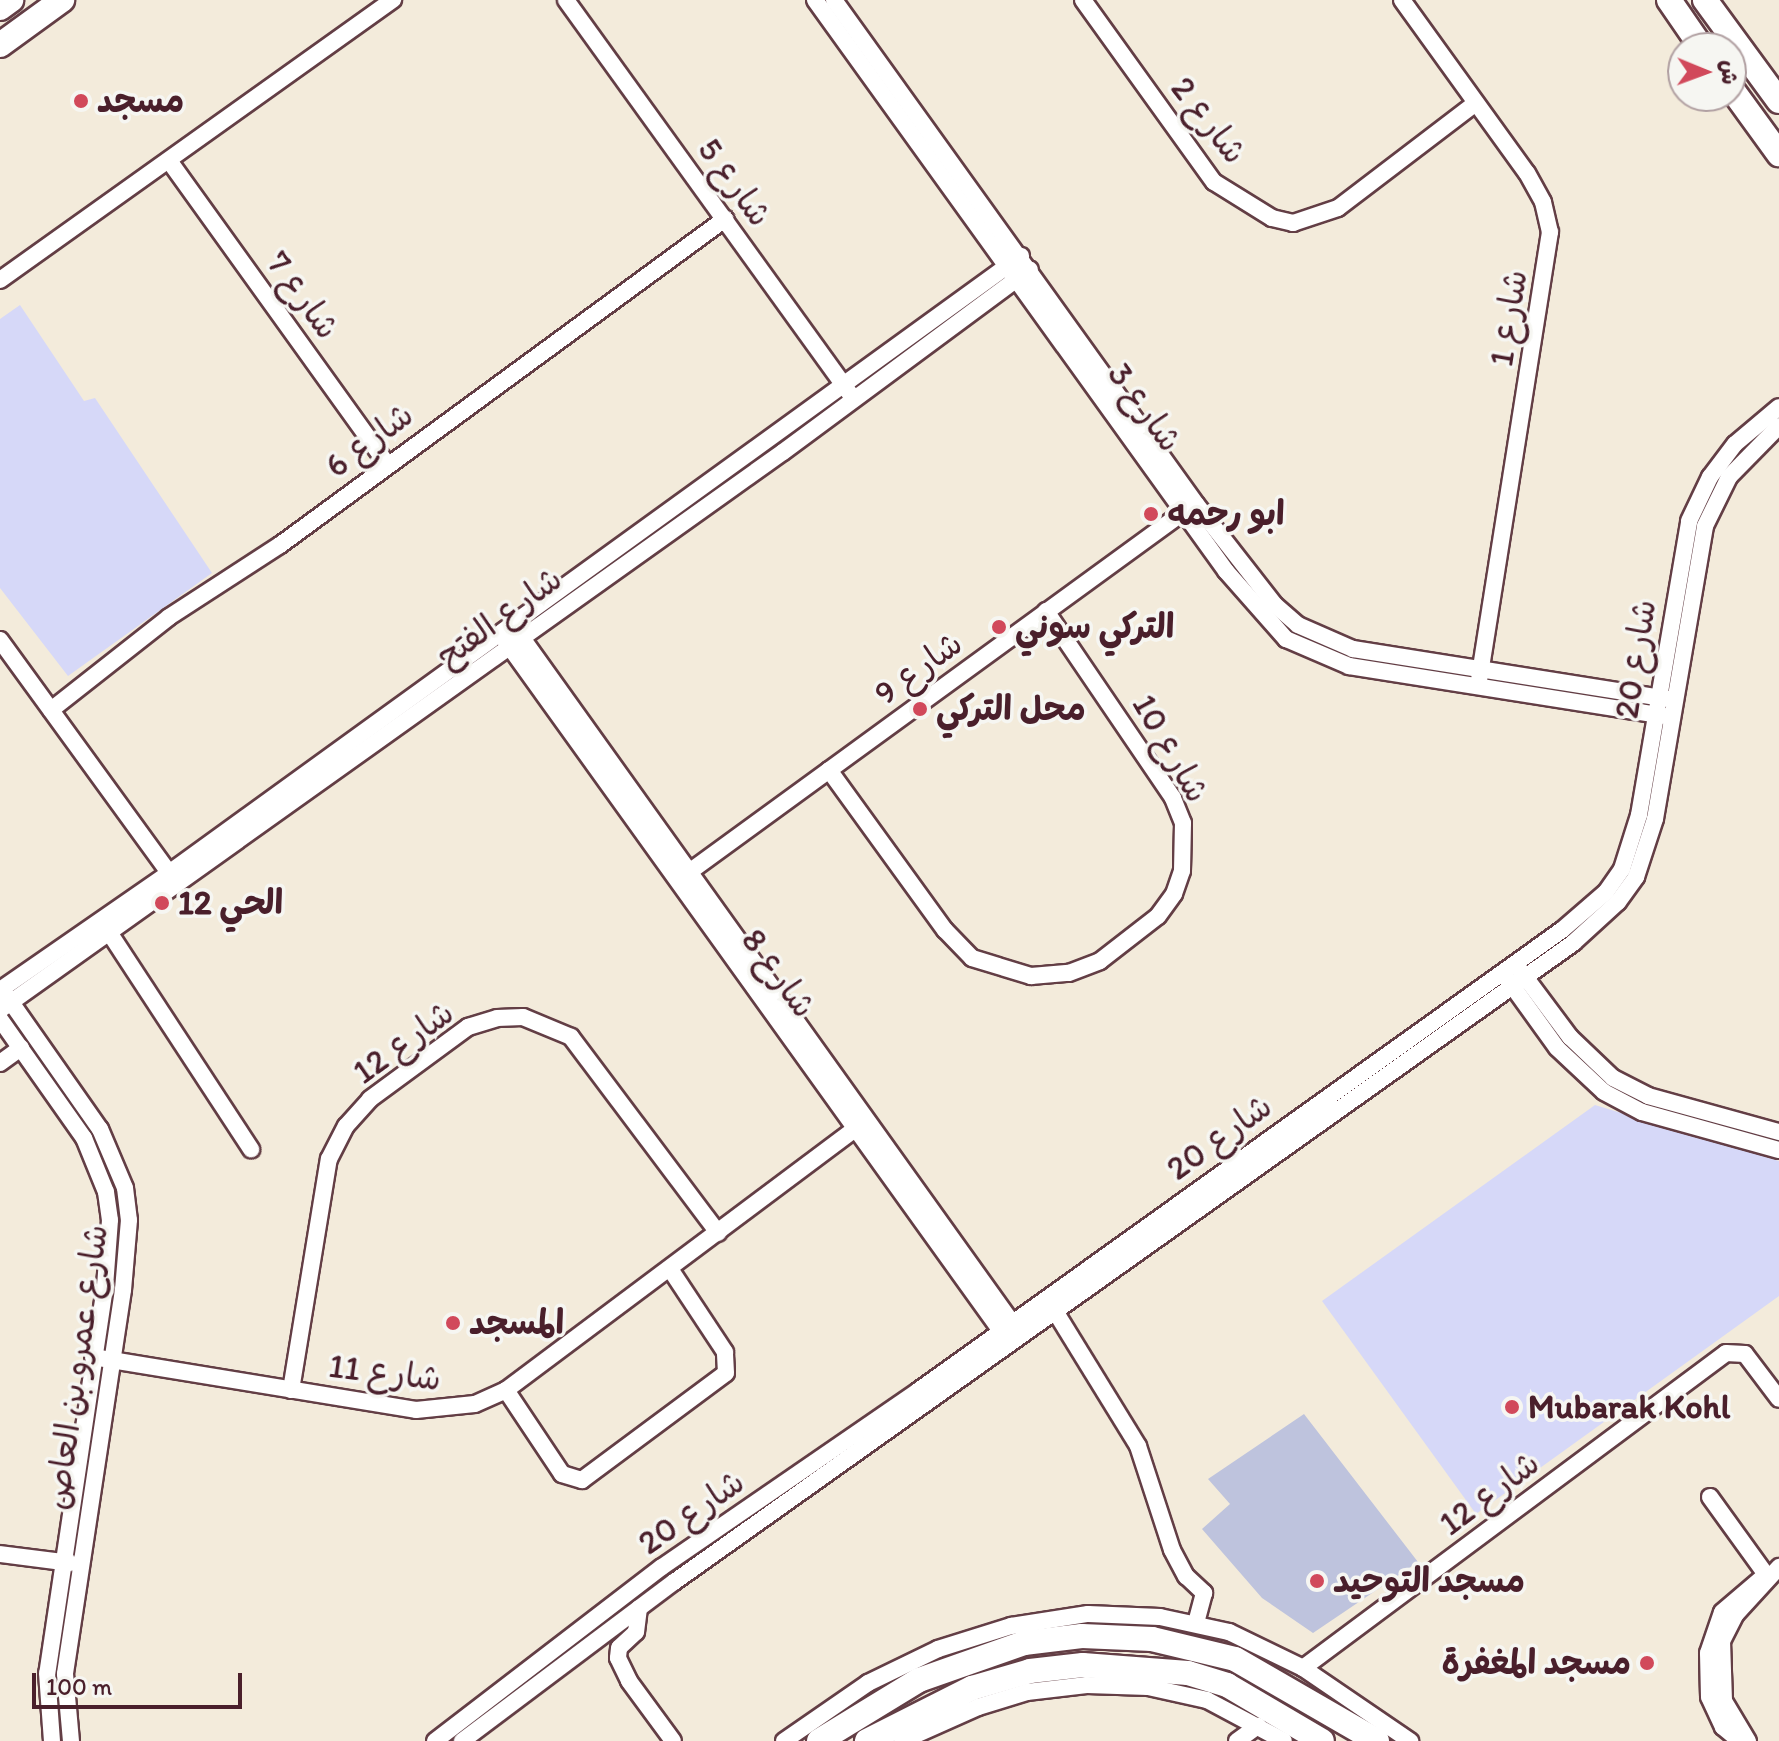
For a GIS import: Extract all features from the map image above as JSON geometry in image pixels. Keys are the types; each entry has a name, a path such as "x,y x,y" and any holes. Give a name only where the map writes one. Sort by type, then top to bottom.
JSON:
{"street":[{"path":"0,8 11,0"},
{"path":"0,45 62,0"},
{"path":"0,280 170,162 393,0"},
{"name":"شارع 5","path":"566,0 849,392"},
{"name":"شارع 3","path":"815,0 1019,267"},
{"name":"شارع 3","path":"834,0 1190,508 1275,605 1322,640 1479,678 1666,708"},
{"name":"شارع 2","path":"1083,0 1214,182 1272,218 1293,223 1338,208 1476,103"},
{"name":"شارع 1","path":"1402,0 1527,173 1543,202 1550,232 1479,678"},
{"path":"1705,0 1728,32"},
{"path":"1678,2 1696,32"},
{"path":"1747,57 1779,101"},
{"path":"1747,110 1779,154"},
{"name":"شارع 7","path":"170,162 386,463"},
{"name":"شارع 6","path":"51,710 169,617 280,545 386,463 725,219"},
{"name":"شارع الفتح","path":"2,996 174,879 1019,267"},
{"name":"شارع 20","path":"462,1741 1011,1333 1514,975 1597,923 1636,877 1655,819 1689,521 1710,477 1735,444 1779,407"},
{"name":"شارع 20","path":"1666,708 1705,526 1729,477 1779,426"},
{"name":"شارع 9","path":"682,877 1190,508"},
{"name":"شارع 10","path":"829,770 945,930 972,958 1031,976 1069,973 1100,961 1158,916 1174,894 1182,871 1183,823 1173,798 1046,611"},
{"name":"شارع 8","path":"511,636 1011,1333"},
{"path":"0,640 174,879"},
{"path":"105,926 251,1149"},
{"path":"1514,975 1570,1037 1613,1078 1648,1096 1779,1132"},
{"path":"1514,975 1573,1067 1618,1101 1779,1150"},
{"name":"شارع 20","path":"435,1741 662,1567 1011,1333 1055,1311 1514,975"},
{"name":"شارع عمرو بن العاص","path":"2,996 100,1129 125,1188 127,1253 65,1674 71,1741"},
{"name":"شارع 12","path":"291,1390 329,1159 346,1126 370,1099 468,1027 497,1018 523,1017 571,1037 718,1233"},
{"name":"شارع عمرو بن العاص","path":"0,1019 84,1138 106,1192 109,1251 60,1562 47,1673 52,1741"},
{"path":"0,1063 21,1048"},
{"name":"شارع 11","path":"93,1357 436,1411 475,1404 506,1390 860,1125"},
{"path":"506,1390 562,1474 582,1480 726,1373 729,1363 670,1269"},
{"path":"1055,1311 1138,1446 1172,1550 1186,1576 1204,1593 1196,1622"},
{"name":"شارع 12","path":"1303,1668 1726,1353 1745,1354 1779,1399"},
{"path":"1710,1497 1773,1572 1736,1614 1720,1655 1724,1701 1742,1738"},
{"path":"0,1554 79,1565"},
{"path":"639,1608 636,1632 619,1648 618,1658 629,1681 673,1741"},
{"path":"784,1741 880,1677 986,1633 1088,1614 1196,1622 1303,1668 1410,1741"},
{"path":"819,1741 919,1680 1024,1643 1082,1636 1152,1639 1235,1659 1377,1741"},
{"path":"867,1741 972,1688 1030,1671 1083,1665 1188,1673 1227,1685 1322,1741"},
{"path":"902,1741 978,1707 1027,1692 1087,1685 1178,1693 1207,1700 1284,1741"},
{"path":"1237,1741 1258,1726"}],"shaded area":[{"path":"20,305 84,401 95,398 212,573 68,676 0,588 0,319"},
{"name":"Mubarak Kohl","path":"1595,1105 1779,1161 1779,1296 1476,1514 1322,1301"},
{"path":"1304,1414 1418,1562 1313,1633 1262,1598 1202,1529 1230,1504 1208,1479"}],"place":[{"name":"مسجد","path":"81,101"},
{"name":"ابو رحمه","path":"1151,514"},
{"name":"التركي سوني","path":"999,627"},
{"name":"محل التركي","path":"920,709"},
{"name":"الحي 12","path":"162,903"},
{"name":"المسجد","path":"453,1323"},
{"name":"Mubarak Kohl","path":"1512,1407"},
{"name":"مسجد التوحيد","path":"1317,1581"},
{"name":"مسجد المغفرة","path":"1647,1663"}]}
